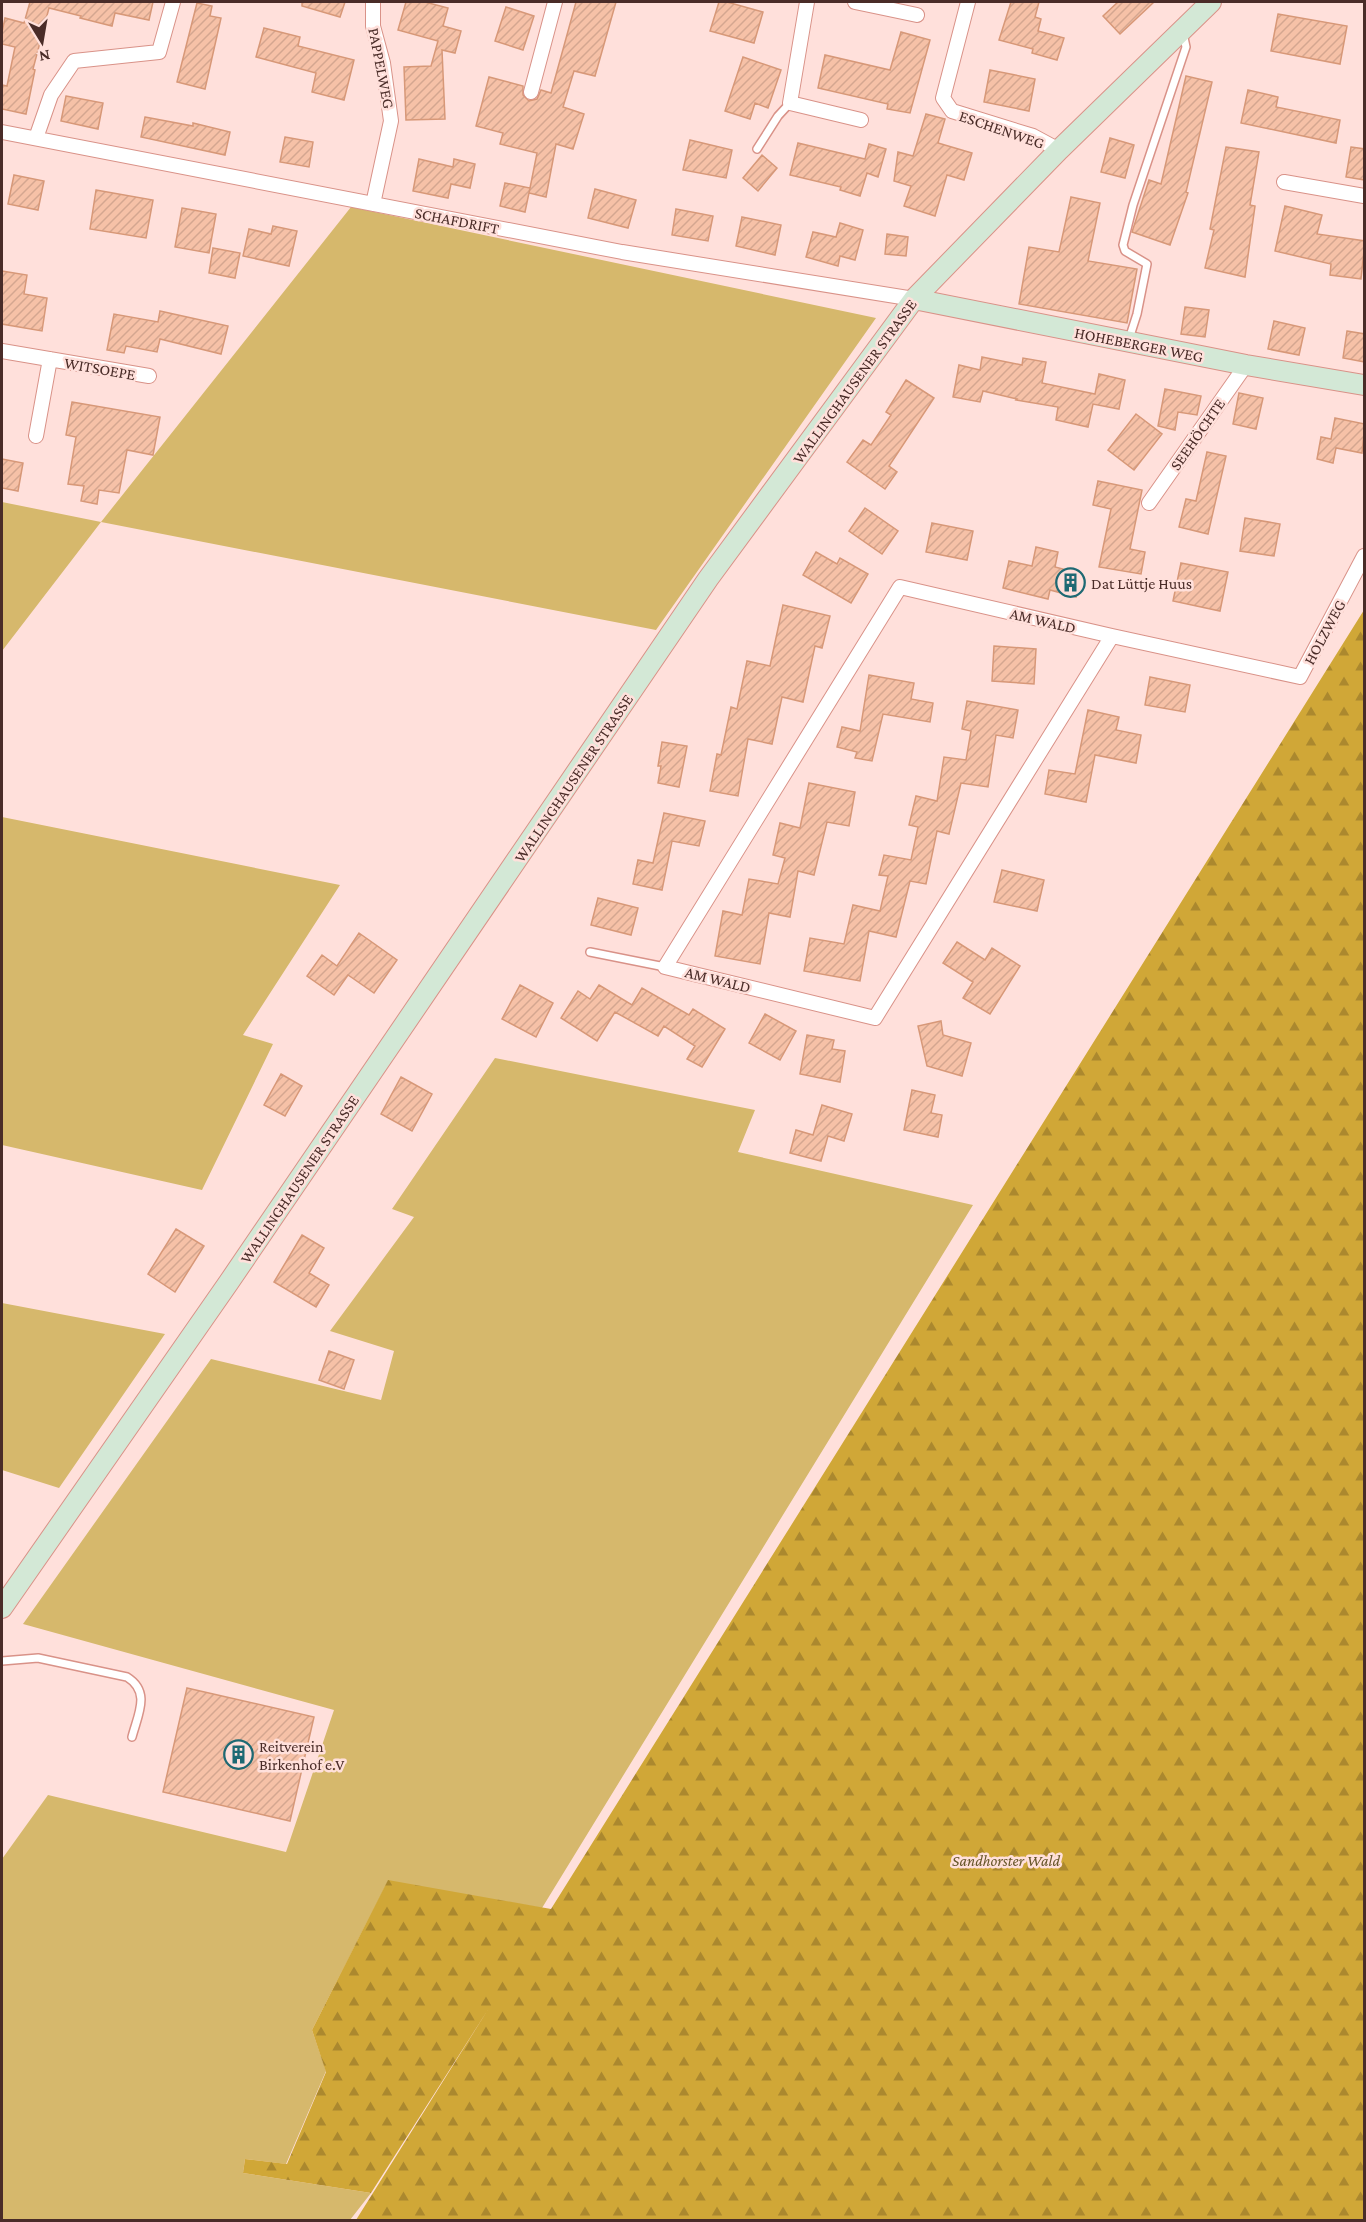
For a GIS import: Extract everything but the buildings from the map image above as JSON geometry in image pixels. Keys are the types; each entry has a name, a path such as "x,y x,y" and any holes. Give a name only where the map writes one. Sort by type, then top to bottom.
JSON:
{"street":[{"path":"36,138 51,95 74,61 159,52 173,2"},
{"name":"PAPPELWEG","path":"373,2 373,26 383,63 391,121 373,204"},
{"path":"531,92 555,2"},
{"path":"807,2 789,103 861,120"},
{"path":"855,2 917,15"},
{"name":"ESCHENWEG","path":"968,2 943,98 952,111 1033,136 1059,150"},
{"name":"WALLINGHAUSENER STRASSE","path":"2,1608 229,1282 708,579 914,299 1059,150 1211,2"},
{"name":"SCHAFDRIFT","path":"2,132 622,252 914,299"},
{"path":"1284,182 1365,196"},
{"name":"HOHEBERGER WEG","path":"914,299 1246,365 1365,385"},
{"name":"WITSOEPE","path":"2,351 149,376"},
{"name":"WITSOEPE","path":"36,435 50,359"},
{"name":"SEEHÖCHTE","path":"1149,503 1246,365"},
{"name":"HOLZWEG","path":"1300,677 1365,556"},
{"name":"AM WALD","path":"1112,636 875,1018 665,967 900,586 1300,677"}],"lane":[{"path":"1128,342 1137,314 1147,264 1125,251 1123,244 1133,206 1186,47 1183,29"},
{"path":"757,148 789,103"},
{"path":"590,952 665,967"},
{"path":"2,1661 38,1658 127,1677 136,1682 142,1698 132,1737"}],"shaded area":[{"path":"351,207 876,318 656,630 101,522"},
{"path":"2,502 101,522 2,651"},
{"path":"2,817 340,885 243,1035 273,1044 202,1190 2,1145"},
{"path":"495,1058 755,1110 738,1152 973,1205 542,1908 388,1881 312,2030 326,2071 286,2164 245,2159 243,2173 371,2193 350,2220 2,2220 2,1859 48,1795 286,1852 334,1710 23,1624 211,1359 381,1400 394,1351 330,1331 414,1217 392,1209"},
{"path":"2,1303 165,1334 59,1488 2,1470"}],"green space":[{"name":"Sandhorster Wald","path":"1364,610 1364,2220 356,2220 489,2008 371,2193 243,2173 245,2159 287,2164 326,2072 312,2030 388,1880 551,1909"}],"place":[{"name":"Dat Lüttje Huus","path":"1070,583"},
{"name":"Reitverein Birkenhof e.V","path":"238,1755"}]}
